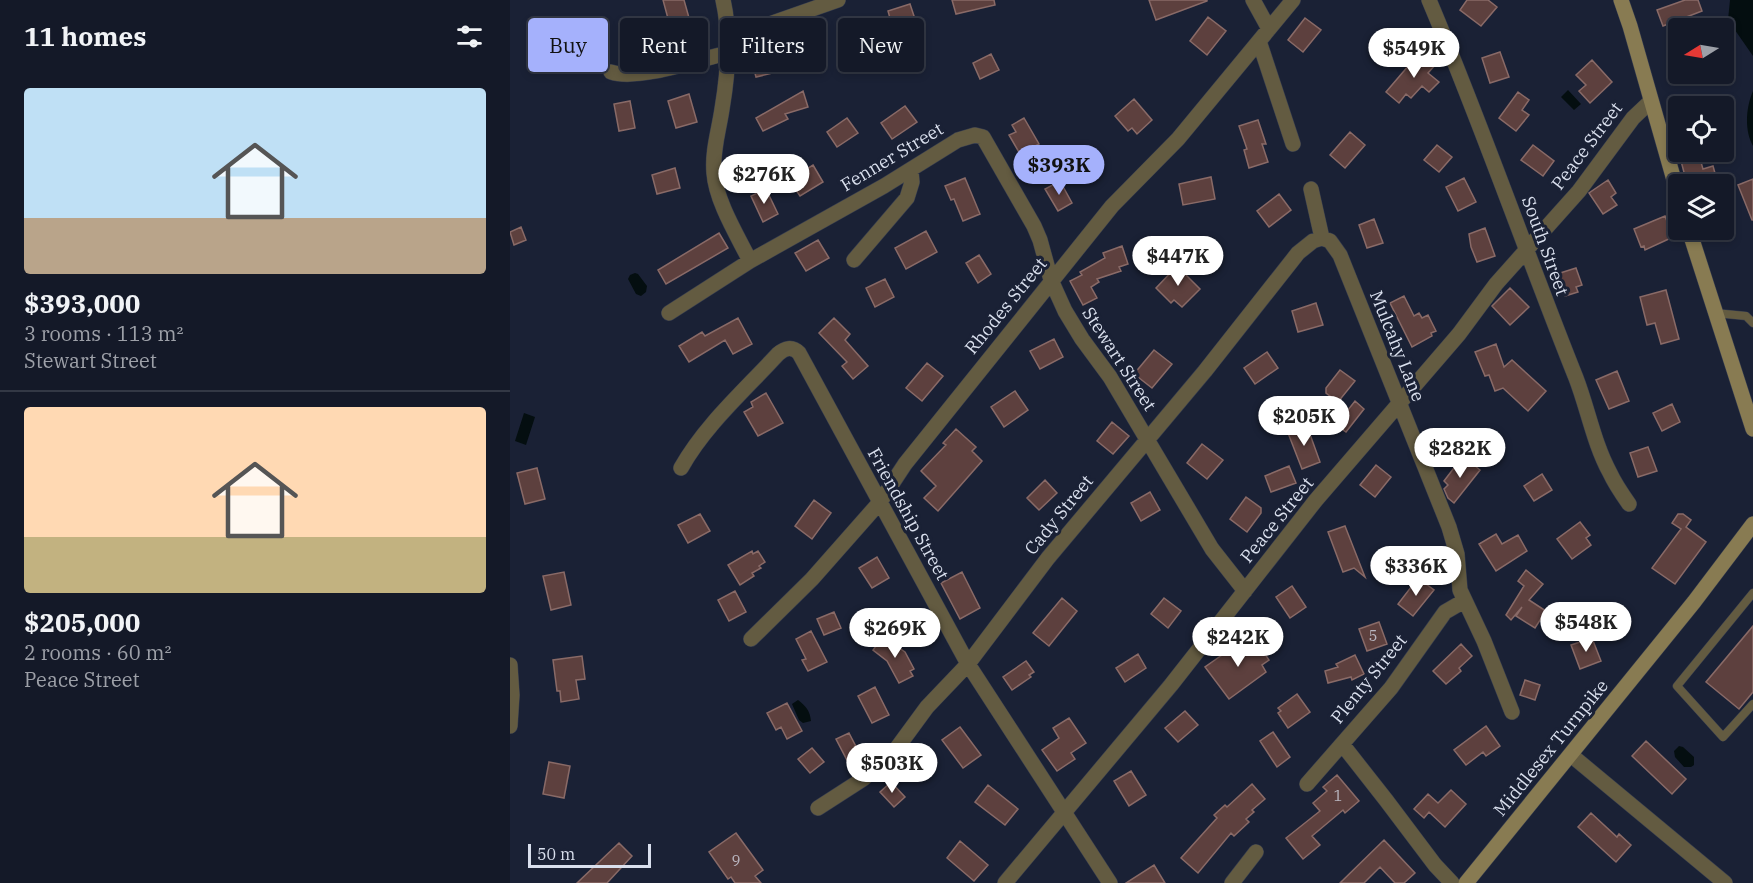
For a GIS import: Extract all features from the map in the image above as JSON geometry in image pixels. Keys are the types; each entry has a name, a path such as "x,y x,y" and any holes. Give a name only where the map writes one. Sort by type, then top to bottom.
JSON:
{"main road":[{"path":"1620,0 1672,174"},
{"path":"1692,240 1753,429"},
{"name":"Middlesex Turnpike","path":"1466,883 1694,602 1753,524"}],"street":[{"path":"723,0 726,18"},
{"path":"787,18 838,0"},
{"path":"1252,0 1264,35 1293,144"},
{"name":"Rhodes Street","path":"752,639 812,579 880,502 905,464 1051,280 1112,206 1178,139 1293,0"},
{"name":"South Street","path":"1429,0 1454,58 1545,303 1577,380 1601,452 1609,471 1629,504"},
{"path":"611,72 620,75 638,74 720,55"},
{"path":"726,72 725,94 715,147 714,174 721,200 750,261"},
{"name":"Peace Street","path":"1005,883 1171,685 1316,500 1459,334 1496,284 1592,174 1632,118 1651,101"},
{"name":"Fenner Street","path":"669,313 750,261 911,170 958,140 975,135 983,136"},
{"name":"Stewart Street","path":"983,136 1034,226 1051,280 1074,326 1110,377 1212,549 1245,591"},
{"path":"854,260 907,198 912,182 911,170"},
{"path":"1311,189 1322,238"},
{"name":"Mulcahy Lane","path":"1322,238 1330,241 1340,255 1400,403 1449,527 1457,554 1460,590 1484,641 1512,712"},
{"name":"Cady Street","path":"818,808 879,766 894,752 927,707 968,664 1048,558 1205,371 1298,253 1313,241 1322,238"},
{"name":"Friendship Street","path":"681,468 713,423 778,354 789,348 795,349 968,664 1110,883"},
{"name":"Plenty Street","path":"1307,784 1391,688 1445,612 1464,601"},
{"path":"510,665 512,694 510,726"},
{"path":"1342,744 1435,865 1452,883"},
{"path":"1571,755 1725,883"},
{"path":"1232,883 1256,852"}],"lane":[{"path":"1715,313 1746,316 1753,323"},
{"path":"1753,593 1677,686 1723,737 1753,704"}],"shaded area":[{"path":"1730,0 1753,0 1753,56 1734,29 1734,18 1728,18"},
{"path":"1568,90 1581,104 1574,110 1561,97"},
{"path":"1753,91 1753,146 1748,133 1747,118"},
{"path":"635,273 647,286 646,292 641,296 636,294 628,279"},
{"path":"524,413 535,417 526,445 515,441"},
{"path":"798,700 807,709 811,721 803,723 799,720 792,704"},
{"path":"1679,746 1694,757 1694,765 1684,767 1675,757 1674,751"}],"building":[{"path":"663,0 684,0 689,18 668,18"},
{"path":"952,0 994,0 995,5 956,14"},
{"path":"1149,0 1207,0 1207,1 1156,20"},
{"path":"1467,0 1488,0 1497,7 1481,26 1460,10"},
{"path":"1685,0 1698,0 1702,11 1684,18 1668,18 1668,24 1663,26 1657,10"},
{"path":"910,4 915,18 890,18 888,11"},
{"path":"1208,17 1226,31 1207,55 1190,41"},
{"path":"1305,18 1321,30 1303,52 1288,40"},
{"path":"1421,51 1436,64 1428,73 1439,82 1429,92 1422,86 1411,98 1406,94 1399,103 1386,92"},
{"path":"1500,52 1509,77 1490,83 1482,58"},
{"path":"991,54 999,70 980,79 973,63"},
{"path":"1592,60 1612,82 1590,103 1579,91 1586,85 1576,75"},
{"path":"755,72 777,72 756,77"},
{"path":"803,91 808,107 785,114 788,119 763,131 756,118"},
{"path":"1518,92 1529,100 1522,110 1529,115 1516,131 1499,118"},
{"path":"689,94 697,122 676,128 668,101"},
{"path":"1134,99 1152,120 1137,134 1132,128 1128,131 1115,116"},
{"path":"630,101 635,128 619,131 614,104"},
{"path":"905,106 917,122 892,139 881,123"},
{"path":"847,118 858,133 837,147 827,132"},
{"path":"1024,118 1039,144 1020,154 1009,135 1016,132 1012,125"},
{"path":"1258,120 1266,144 1262,144 1268,162 1249,168 1244,150 1247,149 1239,126"},
{"path":"1350,132 1365,145 1345,168 1330,155"},
{"path":"1437,145 1452,157 1439,172 1424,160"},
{"path":"1533,145 1554,161 1543,176 1521,160"},
{"path":"1681,162 1701,162 1703,169 1713,166 1715,174 1684,174"},
{"path":"813,165 823,182 800,196 789,180"},
{"path":"675,168 680,188 657,194 652,175"},
{"path":"1211,177 1215,199 1183,205 1179,184"},
{"path":"965,178 980,214 963,221 954,199 951,200 945,186"},
{"path":"1464,178 1476,202 1458,211 1446,187"},
{"path":"1753,179 1753,220 1752,220 1738,185"},
{"path":"1608,180 1616,193 1611,197 1617,205 1603,214 1589,193"},
{"path":"1060,181 1072,203 1058,211 1045,189"},
{"path":"766,189 778,214 763,222 751,196"},
{"path":"1279,194 1291,210 1269,227 1257,211"},
{"path":"1665,216 1668,224 1668,239 1645,250 1644,246 1641,247 1634,229"},
{"path":"1374,219 1383,243 1367,248 1359,225"},
{"path":"521,227 526,240 514,245 510,232"},
{"path":"1485,228 1495,256 1477,262 1469,234"},
{"path":"926,231 937,252 906,269 895,248"},
{"path":"719,233 728,248 666,284 658,270"},
{"path":"818,240 829,258 806,271 795,253"},
{"path":"1122,246 1128,264 1119,267 1121,271 1097,279 1099,282 1091,287 1097,298 1083,305 1070,281 1082,275 1080,272 1105,258 1103,253"},
{"path":"979,255 991,274 978,283 966,263"},
{"path":"1177,266 1200,289 1182,307 1174,300 1171,303 1156,288"},
{"path":"1576,268 1582,285 1576,287 1578,292 1565,296 1557,274"},
{"path":"885,279 894,297 875,307 866,288"},
{"path":"1510,288 1529,307 1510,325 1492,306"},
{"path":"1666,290 1679,339 1661,344 1655,323 1647,325 1640,297"},
{"path":"1404,296 1414,316 1419,313 1422,318 1428,315 1436,331 1431,333 1432,336 1412,347 1390,303"},
{"path":"1316,303 1323,325 1298,332 1292,311"},
{"path":"738,318 752,344 733,354 725,340 689,362 679,346 702,332 705,336"},
{"path":"834,318 850,334 845,340 868,366 853,379 842,366 847,362 819,333"},
{"path":"1054,339 1063,357 1040,369 1030,351"},
{"path":"1496,344 1504,367 1512,360 1546,391 1528,411 1503,388 1495,391 1489,375 1485,376 1475,352"},
{"path":"1154,350 1172,364 1152,388 1134,374"},
{"path":"1267,352 1278,368 1255,384 1244,368"},
{"path":"927,363 943,376 922,401 906,388"},
{"path":"1340,370 1355,381 1338,402 1326,393 1326,388"},
{"path":"1617,371 1629,401 1609,409 1596,380"},
{"path":"1015,391 1028,410 1004,427 991,407"},
{"path":"766,393 783,423 758,436 744,412 753,407 751,402"},
{"path":"1355,401 1364,409 1346,432 1336,425"},
{"path":"1672,404 1680,422 1662,431 1653,413"},
{"path":"1112,422 1129,436 1113,454 1097,441"},
{"path":"1307,426 1320,462 1302,469 1288,433"},
{"path":"956,429 976,447 972,451 982,461 938,511 924,498 936,486 921,471 946,445 943,443"},
{"path":"1202,444 1223,460 1207,479 1187,463"},
{"path":"1648,447 1657,471 1638,477 1630,453"},
{"path":"1463,456 1480,470 1454,503 1448,498 1444,489 1448,485 1444,481"},
{"path":"1376,465 1391,477 1375,497 1360,485"},
{"path":"1289,466 1296,483 1271,492 1265,476"},
{"path":"537,468 545,499 525,504 517,473"},
{"path":"1542,474 1552,490 1534,501 1524,486"},
{"path":"1045,480 1057,493 1039,510 1027,498"},
{"path":"1150,492 1160,510 1141,521 1131,503"},
{"path":"1246,497 1261,508 1261,513 1247,532 1230,519"},
{"path":"814,500 831,513 812,539 795,526"},
{"path":"700,514 710,531 688,543 678,525"},
{"path":"1678,514 1683,514 1691,520 1686,527 1706,542 1675,584 1652,568 1681,529 1672,523"},
{"path":"1580,522 1590,535 1586,538 1591,545 1572,559 1557,539"},
{"path":"1345,526 1365,577 1354,568 1343,572 1328,532"},
{"path":"1496,534 1502,544 1518,535 1527,551 1496,571 1479,544"},
{"path":"752,551 753,554 758,551 765,562 759,566 761,568 752,573 754,576 740,585 728,565"},
{"path":"877,557 889,578 872,588 859,568"},
{"path":"1526,570 1543,584 1529,600 1546,611 1535,628 1516,616 1522,607 1511,620 1506,615 1524,586 1518,581"},
{"path":"564,572 571,605 551,610 543,576"},
{"path":"962,572 980,608 960,619 941,583"},
{"path":"1418,578 1434,590 1413,616 1398,604"},
{"path":"1292,586 1306,607 1290,618 1276,597"},
{"path":"735,591 746,612 729,621 718,600"},
{"path":"1062,598 1077,611 1049,646 1033,633"},
{"path":"1164,598 1181,611 1168,628 1151,614"},
{"path":"1616,608 1624,628 1603,636 1595,615"},
{"path":"834,612 841,628 824,635 817,619"},
{"path":"1379,622 1387,644 1367,651 1359,629"},
{"path":"1753,626 1753,692 1739,709 1706,682"},
{"path":"811,631 827,662 808,671 802,660 806,659 796,639"},
{"path":"883,637 905,652 914,669 910,671 913,676 899,683 887,661 873,650"},
{"path":"1592,638 1601,661 1580,669 1571,645"},
{"path":"1245,639 1251,647 1257,642 1269,660 1262,665 1266,672 1229,699 1205,667"},
{"path":"1461,644 1472,656 1459,668 1461,671 1446,684 1433,671"},
{"path":"1138,654 1146,668 1125,682 1116,668"},
{"path":"1355,655 1364,674 1352,680 1351,677 1328,683 1325,671 1338,667 1336,664"},
{"path":"582,656 585,679 576,680 579,699 561,702 560,691 557,691 553,660"},
{"path":"1026,661 1034,672 1029,675 1031,677 1012,690 1003,677"},
{"path":"1525,680 1540,685 1535,700 1520,695"},
{"path":"875,687 889,715 872,723 858,696"},
{"path":"1297,694 1310,712 1288,728 1278,713 1281,711 1278,708"},
{"path":"787,703 802,731 787,739 781,727 776,730 767,713"},
{"path":"1185,711 1198,725 1178,742 1165,728"},
{"path":"1069,718 1086,743 1071,753 1075,759 1057,771 1042,750 1059,738 1053,728"},
{"path":"1486,726 1500,746 1486,756 1483,752 1466,765 1454,750"},
{"path":"960,727 981,755 963,768 942,740"},
{"path":"1273,732 1290,757 1277,767 1260,741"},
{"path":"849,733 863,760 850,766 836,739"},
{"path":"1646,741 1686,779 1672,794 1632,756"},
{"path":"812,748 824,762 810,773 798,759"},
{"path":"549,762 570,766 564,798 543,794"},
{"path":"1131,771 1146,795 1129,806 1114,781"},
{"path":"1337,775 1359,801 1345,813 1343,810 1312,836 1320,845 1303,859 1286,838 1320,811 1313,803 1327,791 1323,787"},
{"path":"891,782 905,797 894,807 880,792"},
{"path":"1252,784 1265,799 1252,810 1254,812 1246,819 1249,822 1234,836 1231,833 1198,873 1181,858 1217,818 1214,815 1225,805 1227,807"},
{"path":"988,785 1018,809 1005,825 975,802"},
{"path":"1451,790 1466,804 1445,827 1429,812 1424,818 1414,809 1428,794 1438,803"},
{"path":"1591,813 1617,837 1619,834 1631,845 1616,862 1578,827"},
{"path":"736,833 763,870 755,876 761,883 735,883 731,877 728,879 709,852"},
{"path":"1384,840 1415,873 1404,883 1395,883 1380,867 1364,883 1340,883"},
{"path":"960,841 988,865 974,881 947,858"},
{"path":"619,843 632,856 607,883 577,883"},
{"path":"1154,865 1165,883 1126,883"}]}
